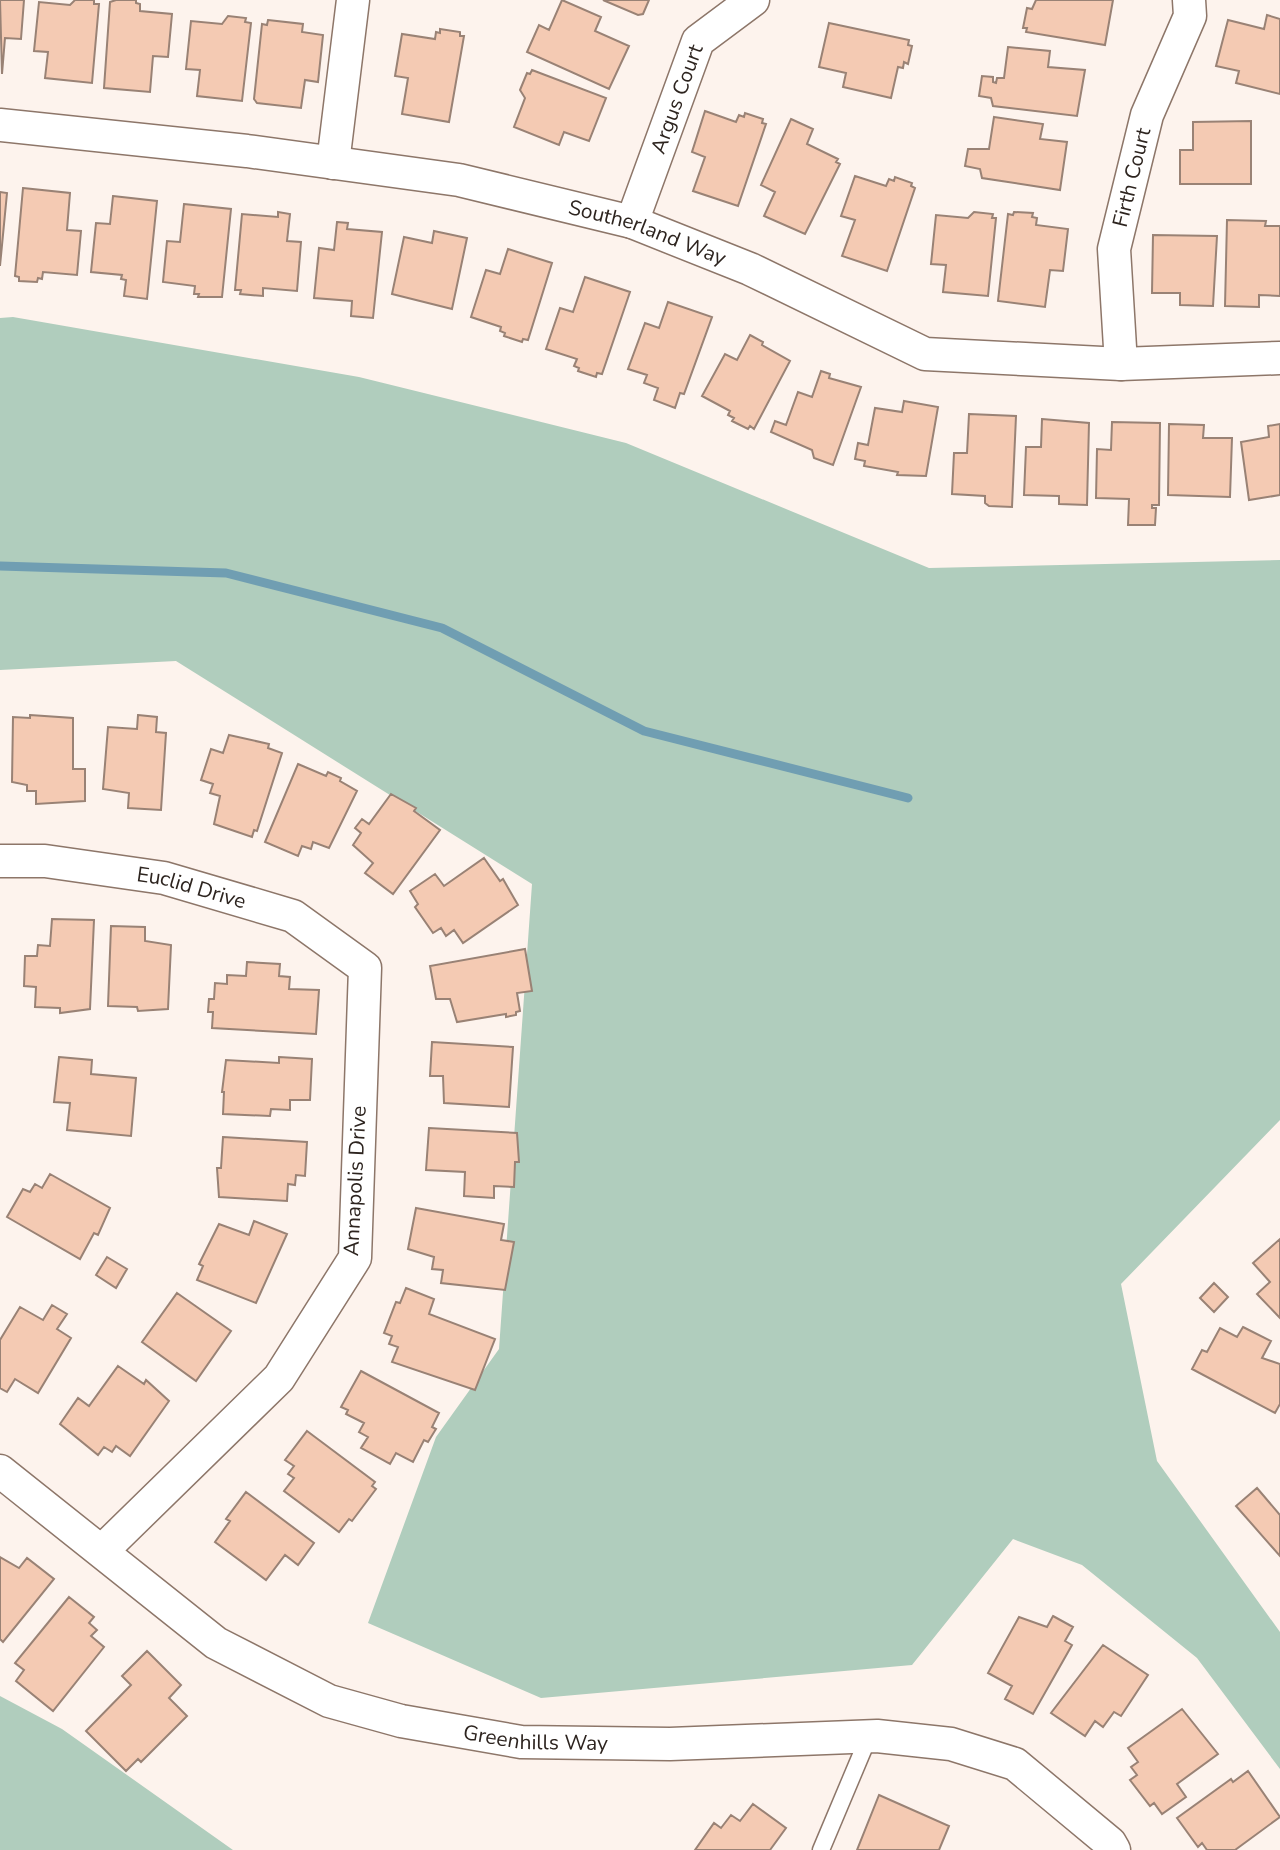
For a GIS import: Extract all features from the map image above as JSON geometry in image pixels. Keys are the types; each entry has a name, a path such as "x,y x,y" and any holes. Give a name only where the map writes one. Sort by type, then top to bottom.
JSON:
{"street":[{"path":"333,163 353,0"},
{"name":"Argus Court","path":"632,222 698,41 753,0"},
{"name":"Firth Court","path":"1121,364 1114,249 1146,116 1190,16 1189,0"},
{"name":"Southerland Way","path":"0,125 458,180 632,222 750,269 925,354 1121,364 1280,358"},
{"name":"Euclid Drive","path":"0,861 45,861 164,878 293,916 365,968"},
{"name":"Annapolis Drive","path":"103,1550 279,1378 355,1258 365,968"},
{"name":"Greenhills Way","path":"0,1471 103,1550 216,1643 329,1701 401,1721 521,1742 670,1744 869,1736 951,1744 1015,1764 1110,1843 1114,1850"}],"lane":[{"path":"821,1850 869,1736"}],"green space":[{"path":"13,317 359,377 626,443 929,568 1280,560 1280,1120 1121,1284 1157,1461 1280,1632 1280,1769 1197,1658 1082,1565 1013,1539 912,1665 541,1698 368,1623 436,1437 499,1349 532,884 176,661 0,670 0,318"},
{"path":"0,1696 62,1729 233,1850 0,1850"}],"building":[{"path":"0,0 24,0 21,39 5,38 2,74"},
{"path":"75,0 94,0 94,4 99,4 92,83 45,78 48,52 34,51 39,2 70,5"},
{"path":"136,0 136,3 140,4 140,11 172,14 168,57 153,56 150,92 104,88 110,2"},
{"path":"562,0 601,17 595,31 629,46 609,89 527,52 539,25 549,30"},
{"path":"603,0 649,0 643,14 638,15"},
{"path":"1036,0 1113,0 1105,45 1026,32 1027,28 1023,28 1027,8 1032,9"},
{"path":"1267,15 1280,19 1280,94 1236,83 1239,71 1216,66 1228,20 1264,29"},
{"path":"228,16 246,18 245,22 251,23 242,101 197,96 200,70 186,69 191,21 222,24"},
{"path":"268,20 303,24 302,32 323,35 318,82 305,80 301,108 257,103 254,99 262,24 267,25"},
{"path":"829,23 909,40 908,45 912,46 908,64 904,62 903,68 898,67 891,98 843,87 846,73 819,67"},
{"path":"440,29 460,32 460,36 464,36 449,122 402,114 408,78 395,76 402,34 435,39 436,32 440,33"},
{"path":"1008,47 1050,51 1048,67 1085,70 1077,116 993,106 991,98 979,96 982,76 993,77 993,82 996,83 997,78 1004,78"},
{"path":"532,70 606,98 589,141 564,132 559,145 514,127 525,98 520,90 527,73 530,74"},
{"path":"705,111 736,122 739,115 744,117 745,113 763,119 762,123 766,124 738,206 693,191 705,157 692,152"},
{"path":"994,117 1043,124 1040,139 1067,142 1060,190 982,178 980,169 965,166 968,149 989,149"},
{"path":"791,119 813,129 807,144 838,159 836,162 840,164 805,234 764,216 775,192 761,185"},
{"path":"1251,121 1251,184 1180,184 1180,150 1193,150 1193,122"},
{"path":"855,176 886,186 889,179 894,181 895,177 912,183 911,186 915,188 887,271 842,256 855,220 841,216"},
{"path":"23,188 70,193 67,230 81,231 77,275 43,272 42,279 38,278 37,282 19,281 19,277 15,276"},
{"path":"0,192 7,193 0,266"},
{"path":"113,196 157,201 147,299 124,296 126,280 121,279 122,275 91,272 96,223 110,224"},
{"path":"184,204 231,209 222,297 198,297 199,294 194,294 195,286 163,282 167,241 180,242"},
{"path":"278,212 290,214 287,241 301,242 297,291 263,288 263,296 240,294 241,290 235,290 242,214 278,217"},
{"path":"974,212 993,214 992,218 996,218 988,296 943,292 946,265 931,264 936,215 968,218"},
{"path":"1014,212 1033,213 1032,217 1037,218 1036,225 1068,229 1063,271 1050,270 1045,307 998,301 1008,214 1013,215"},
{"path":"1227,220 1266,221 1265,226 1280,226 1280,296 1259,295 1259,307 1225,306"},
{"path":"337,222 348,223 347,229 382,232 373,318 351,316 352,301 314,298 319,248 334,250"},
{"path":"434,231 467,238 452,309 392,294 404,237 432,243"},
{"path":"1153,235 1217,236 1213,306 1180,305 1180,293 1152,293"},
{"path":"508,249 552,263 528,340 523,339 522,342 504,336 505,333 500,331 501,327 471,317 486,270 500,274"},
{"path":"585,277 630,292 602,374 597,373 596,377 578,371 579,368 574,366 577,359 546,349 560,308 573,312"},
{"path":"668,302 712,317 684,394 680,393 675,408 654,400 658,388 644,383 647,375 628,369 645,323 659,328"},
{"path":"750,335 790,361 754,429 732,421 734,418 728,415 730,411 702,396 725,354 737,360"},
{"path":"821,371 830,374 829,378 861,387 833,465 814,458 812,450 771,432 775,421 786,425 798,392 812,397"},
{"path":"904,401 938,407 926,476 897,475 898,472 864,466 865,461 855,459 858,443 868,445 875,408 902,412"},
{"path":"969,414 1016,416 1012,507 989,506 985,503 985,496 952,494 954,453 967,453"},
{"path":"1042,419 1089,423 1087,505 1059,504 1059,496 1024,495 1026,447 1041,447"},
{"path":"1112,422 1160,423 1159,505 1152,505 1152,508 1156,508 1155,525 1128,525 1129,499 1096,498 1097,449 1111,450"},
{"path":"1169,424 1204,425 1203,438 1232,438 1230,497 1168,495"},
{"path":"1280,424 1280,495 1249,500 1241,442 1269,437 1268,426"},
{"path":"30,715 73,718 73,769 85,769 85,801 36,804 36,791 27,791 27,785 12,782 13,717 30,718"},
{"path":"138,715 157,717 156,732 166,733 161,810 128,808 129,793 103,789 108,727 137,729"},
{"path":"229,735 269,744 268,748 282,753 257,831 254,830 252,837 214,824 220,796 210,793 213,784 201,780 211,749 223,753"},
{"path":"298,764 326,776 328,772 341,778 340,781 357,791 329,848 313,842 311,849 302,846 298,856 265,842"},
{"path":"391,794 416,808 414,811 440,830 393,894 365,873 373,863 353,845 361,833 355,828 362,819 369,824"},
{"path":"484,858 500,881 503,879 518,905 463,943 454,930 446,936 441,928 433,933 415,907 418,904 410,891 435,874 444,886"},
{"path":"52,919 94,920 90,1009 60,1013 60,1008 35,1007 36,987 24,986 25,956 37,956 38,945 50,946"},
{"path":"111,926 145,927 145,941 171,945 168,1009 138,1011 137,1007 108,1006"},
{"path":"525,949 532,991 517,993 520,1011 516,1012 516,1015 506,1017 506,1014 457,1022 450,999 436,999 430,966"},
{"path":"247,962 280,964 279,976 290,977 289,989 319,990 316,1034 212,1028 213,1012 208,1012 209,999 214,999 215,983 227,984 227,975 246,976"},
{"path":"432,1042 513,1047 509,1107 444,1103 443,1076 430,1076"},
{"path":"59,1057 92,1060 91,1074 136,1078 131,1136 67,1130 70,1103 54,1102"},
{"path":"279,1057 312,1059 310,1100 290,1100 290,1110 271,1109 270,1116 223,1114 222,1092 226,1060 279,1063"},
{"path":"429,1128 517,1133 519,1162 515,1162 514,1187 494,1186 494,1198 464,1196 465,1172 426,1170"},
{"path":"223,1137 307,1142 305,1176 296,1175 295,1185 288,1184 287,1201 219,1197 217,1168 221,1168"},
{"path":"50,1174 110,1208 98,1235 94,1233 80,1259 7,1217 23,1189 30,1192 35,1184 42,1188"},
{"path":"416,1208 504,1224 501,1240 514,1242 505,1290 441,1283 443,1270 432,1269 434,1257 408,1249"},
{"path":"254,1221 287,1234 256,1303 197,1280 203,1266 199,1264 219,1224 249,1235"},
{"path":"1280,1239 1280,1318 1257,1294 1270,1282 1253,1263"},
{"path":"107,1257 127,1269 116,1288 96,1275"},
{"path":"1214,1283 1228,1297 1214,1312 1200,1298"},
{"path":"406,1288 434,1299 429,1314 495,1339 475,1390 392,1362 398,1347 389,1344 392,1336 384,1333 396,1302 400,1303"},
{"path":"177,1293 231,1331 196,1381 142,1342"},
{"path":"52,1305 67,1314 57,1329 71,1338 38,1393 15,1379 7,1392 0,1388 0,1340 20,1307 43,1320"},
{"path":"1243,1327 1271,1341 1262,1358 1280,1364 1280,1404 1275,1413 1192,1369 1202,1350 1207,1352 1220,1328 1237,1337"},
{"path":"118,1366 144,1384 146,1380 169,1401 130,1456 116,1446 112,1452 104,1447 98,1455 60,1424 78,1398 89,1406"},
{"path":"361,1371 439,1413 432,1427 436,1429 428,1442 424,1440 413,1462 396,1453 390,1464 361,1448 368,1437 359,1432 364,1423 346,1414 348,1410 341,1407"},
{"path":"307,1431 375,1482 372,1486 376,1489 352,1521 349,1519 339,1532 284,1491 294,1478 288,1474 294,1466 285,1460"},
{"path":"1257,1488 1280,1515 1280,1556 1236,1506"},
{"path":"246,1492 314,1543 298,1565 285,1555 266,1580 215,1542 230,1521 226,1519"},
{"path":"0,1557 19,1568 27,1558 54,1579 3,1642 0,1639"},
{"path":"69,1597 94,1617 89,1623 97,1630 91,1636 104,1647 53,1711 16,1681 24,1670 15,1663"},
{"path":"1053,1616 1073,1627 1065,1641 1072,1645 1033,1714 1005,1699 1012,1686 988,1673 1019,1617 1047,1627"},
{"path":"1103,1645 1148,1675 1121,1716 1114,1712 1103,1727 1095,1721 1085,1736 1051,1713"},
{"path":"147,1651 181,1685 169,1698 187,1716 141,1762 138,1759 126,1771 86,1731 131,1685 122,1676"},
{"path":"1182,1709 1218,1754 1177,1784 1186,1797 1162,1814 1154,1803 1150,1806 1130,1780 1137,1775 1131,1767 1138,1762 1128,1748"},
{"path":"1248,1771 1280,1817 1235,1850 1207,1850 1202,1843 1198,1847 1177,1818 1231,1779 1233,1782"},
{"path":"879,1795 949,1826 939,1850 857,1850"},
{"path":"753,1804 786,1828 770,1850 695,1850 714,1823 721,1828 731,1815 740,1821"}],"waterway":[{"path":"0,566 226,573 442,628 644,731 908,798"}]}
